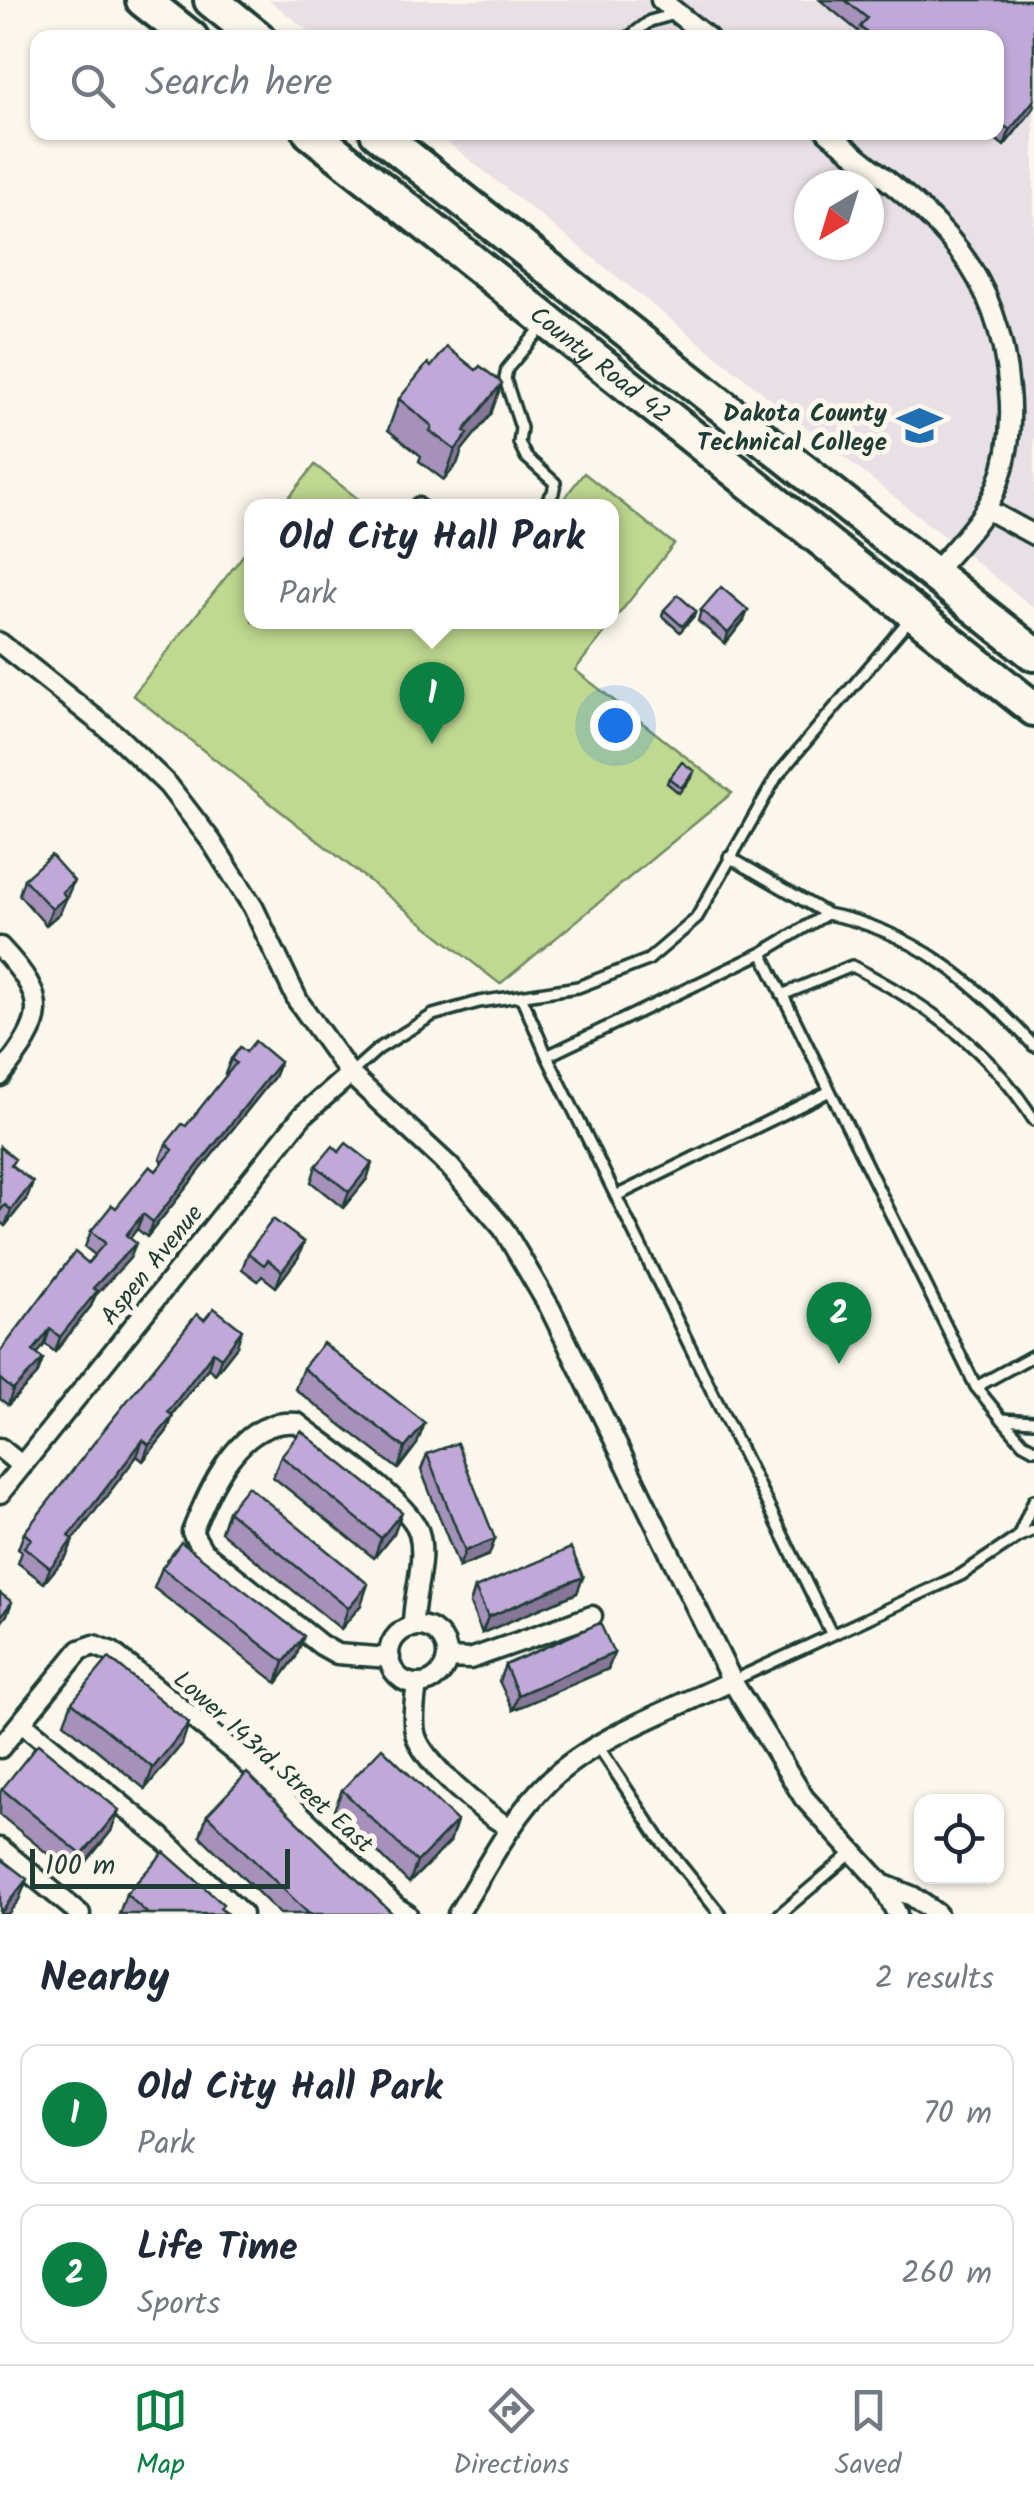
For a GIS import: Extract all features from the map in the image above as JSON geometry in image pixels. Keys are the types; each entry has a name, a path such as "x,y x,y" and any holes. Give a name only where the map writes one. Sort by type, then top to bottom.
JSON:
{"highway":[{"path":"143,0 181,30"},
{"path":"184,0 220,30"},
{"path":"211,0 248,30"},
{"name":"County Road 42","path":"320,140 1034,708"},
{"name":"County Road 42","path":"388,140 1034,654"},
{"path":"597,360 690,409 905,576 919,583 933,574"},
{"path":"914,614 924,605 944,610 1034,678"}],"street":[{"path":"661,0 698,30"},
{"path":"837,140 951,238 990,301 1002,335 1012,413 1002,474 986,509 933,574"},
{"path":"986,509 1034,535"},
{"path":"0,642 116,736 168,785 211,841 253,907 298,1001 350,1074 471,1188 522,1256 732,1681 804,1798 882,1884 897,1914"},
{"path":"0,947 33,989 38,1016 26,1044 0,1076"},
{"name":"Aspen Avenue","path":"0,1493 302,1116 350,1074"},
{"path":"390,1658 337,1654 321,1645 203,1551 192,1532 222,1465 241,1446 280,1421 297,1423 406,1509 419,1532 421,1555 412,1608 413,1627"},
{"path":"0,1448 22,1466"},
{"path":"447,1658 470,1660 592,1616"},
{"path":"413,1627 438,1634 444,1641 447,1658 437,1677 416,1684 398,1676 390,1658 395,1638 413,1627"},
{"name":"Lower 143rd Street East","path":"20,1722 80,1650 94,1645 112,1652 242,1759 407,1914"},
{"path":"458,1914 511,1828 551,1779 598,1746 732,1681"},
{"path":"416,1684 414,1717 423,1750 493,1819 511,1828"},
{"path":"0,1748 20,1722 161,1836 242,1914"},
{"path":"0,1848 80,1914"},
{"path":"882,1884 912,1896 937,1914"}],"lane":[{"path":"638,30 650,21 677,13"},
{"path":"547,321 507,369 505,379 526,458 555,483 548,499"},
{"path":"350,1074 378,1050 432,1015 479,1002 578,986 648,960 696,919 777,776 914,614"},
{"path":"729,857 827,914 860,920 921,948 990,998 1034,1046"},
{"path":"547,1056 762,953 827,914"},
{"path":"762,953 976,1387 1023,1443 1034,1449"},
{"path":"782,994 852,966 910,996 953,1029 997,1069 1034,1120"},
{"path":"521,996 831,1633"},
{"path":"616,1196 830,1090"},
{"path":"976,1387 1034,1356"},
{"path":"1002,1419 1034,1421"},
{"path":"1018,1537 1034,1500"},
{"path":"732,1681 960,1575 1034,1530"},
{"path":"598,1746 659,1838 720,1914"},
{"path":"780,1914 853,1852"}],"shaded area":[{"name":"Dakota County Technical College","path":"269,0 1034,0 1034,608 445,140 1004,140 1004,30 307,30"}],"green space":[{"path":"315,465 358,499 288,499"},
{"path":"584,473 617,499 564,499"},
{"path":"619,501 674,544 619,614"},
{"path":"244,554 244,629 607,629 575,670 732,793 500,984 133,695"}],"building":[{"path":"845,0 1034,0 1034,100 1010,130 1004,126 1004,30 864,30 860,27 867,18"},
{"path":"447,347 476,370 480,366 502,383 464,431 468,434 455,450 399,399 428,363 431,367"},
{"path":"721,587 748,610 728,633 701,610"},
{"path":"678,595 696,611 682,626 664,610"},
{"path":"682,762 694,771 681,788 669,778"},
{"path":"51,855 74,881 62,892 66,897 52,909 24,879"},
{"path":"255,1041 280,1062 153,1222 143,1214 126,1235 136,1243 93,1288 97,1291 60,1337 50,1329 33,1351 43,1359 13,1390 0,1379 0,1352 75,1252 88,1263 105,1243 91,1231 112,1205 116,1208 150,1166 156,1171 173,1150 166,1144 182,1124 186,1126 236,1063 231,1059 240,1047 246,1052"},
{"path":"346,1143 372,1163 349,1192 316,1166 333,1146 339,1152"},
{"path":"0,1147 15,1159 11,1165 33,1182 11,1210 5,1205 0,1211"},
{"path":"273,1219 304,1242 282,1271 268,1260 264,1265 248,1253"},
{"path":"214,1308 242,1330 221,1358 213,1352 168,1412 173,1416 149,1445 143,1440 69,1536 73,1539 50,1568 24,1547 31,1539 24,1533 197,1314 204,1320"},
{"path":"323,1343 425,1423 405,1448 303,1368"},
{"path":"301,1431 402,1512 381,1538 281,1456"},
{"path":"457,1443 495,1539 465,1551 427,1454"},
{"path":"248,1486 368,1584 348,1608 228,1511"},
{"path":"181,1542 304,1636 284,1662 162,1568"},
{"path":"571,1548 583,1577 488,1617 475,1588"},
{"path":"0,1593 12,1602 0,1617"},
{"path":"600,1623 614,1653 518,1695 505,1665"},
{"path":"109,1658 189,1723 153,1768 72,1702"},
{"path":"38,1744 119,1810 82,1855 2,1789"},
{"path":"382,1748 457,1821 417,1862 342,1790"},
{"path":"247,1773 393,1914 309,1914 207,1815"},
{"path":"164,1852 223,1904 220,1908 227,1914 148,1914 126,1894"},
{"path":"0,1858 27,1879 0,1913"}],"place":[{"name":"Dakota County Technical College","path":"920,426"},
{"name":"Old City Hall Park","path":"432,744"},
{"name":"Life Time","path":"839,1364"}]}
